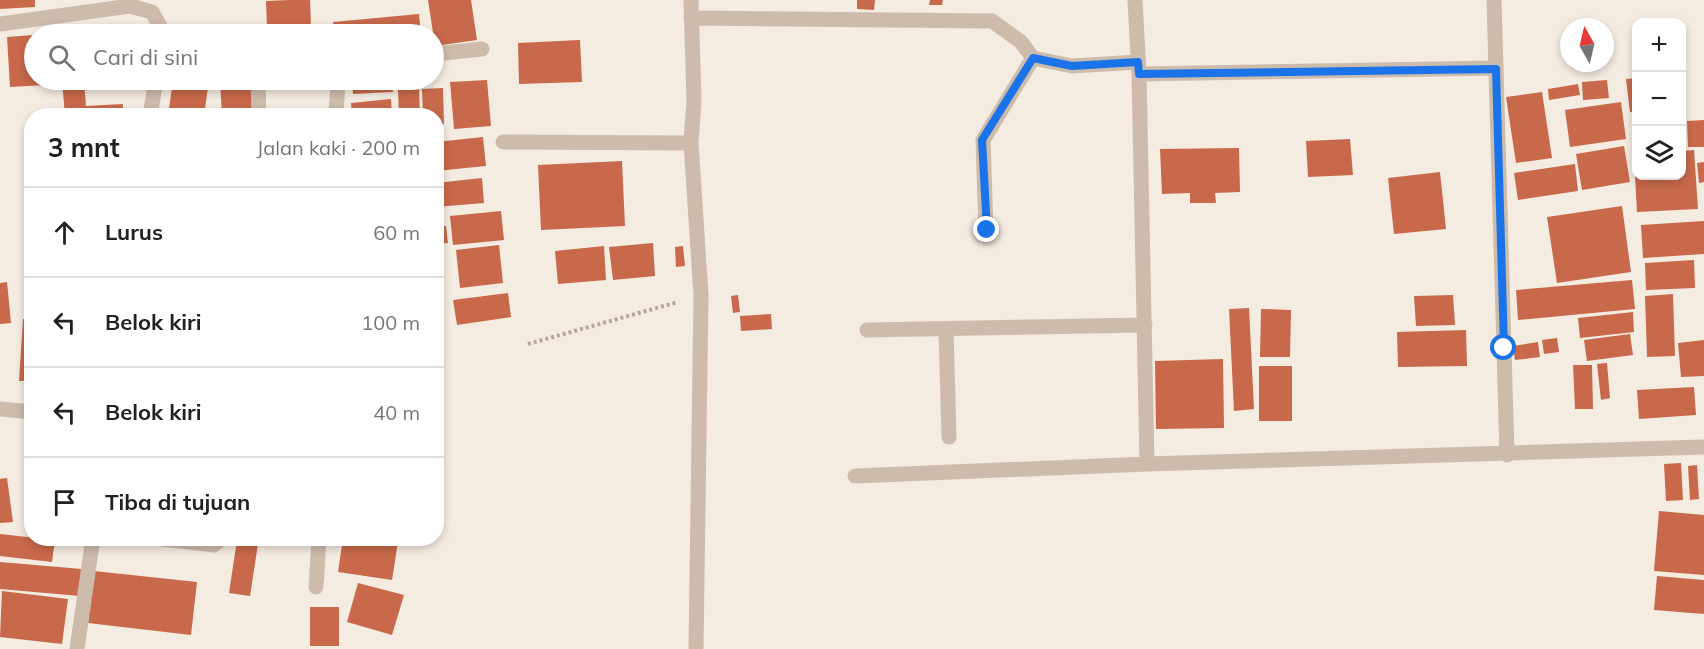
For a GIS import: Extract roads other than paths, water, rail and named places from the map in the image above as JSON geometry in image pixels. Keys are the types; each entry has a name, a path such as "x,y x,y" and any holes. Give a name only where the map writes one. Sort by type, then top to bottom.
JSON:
{"street":[{"path":"691,0 694,101 692,142 701,295 696,649"},
{"path":"1135,0 1139,68 1148,464"},
{"path":"1494,0 1507,455"},
{"path":"0,24 130,6 152,12 160,24"},
{"path":"692,18 992,21 1021,42 1033,58 1072,66 1496,69"},
{"path":"444,53 482,49"},
{"path":"987,230 982,140 1033,58"},
{"path":"151,108 154,90"},
{"path":"258,90 259,108"},
{"path":"336,108 337,90"},
{"path":"503,142 692,142"},
{"path":"867,330 1145,325"},
{"path":"945,329 949,437"},
{"path":"0,410 24,412"},
{"path":"855,476 1148,464 1507,455 1704,447"},
{"path":"77,649 92,546"},
{"path":"316,587 319,546"}]}
